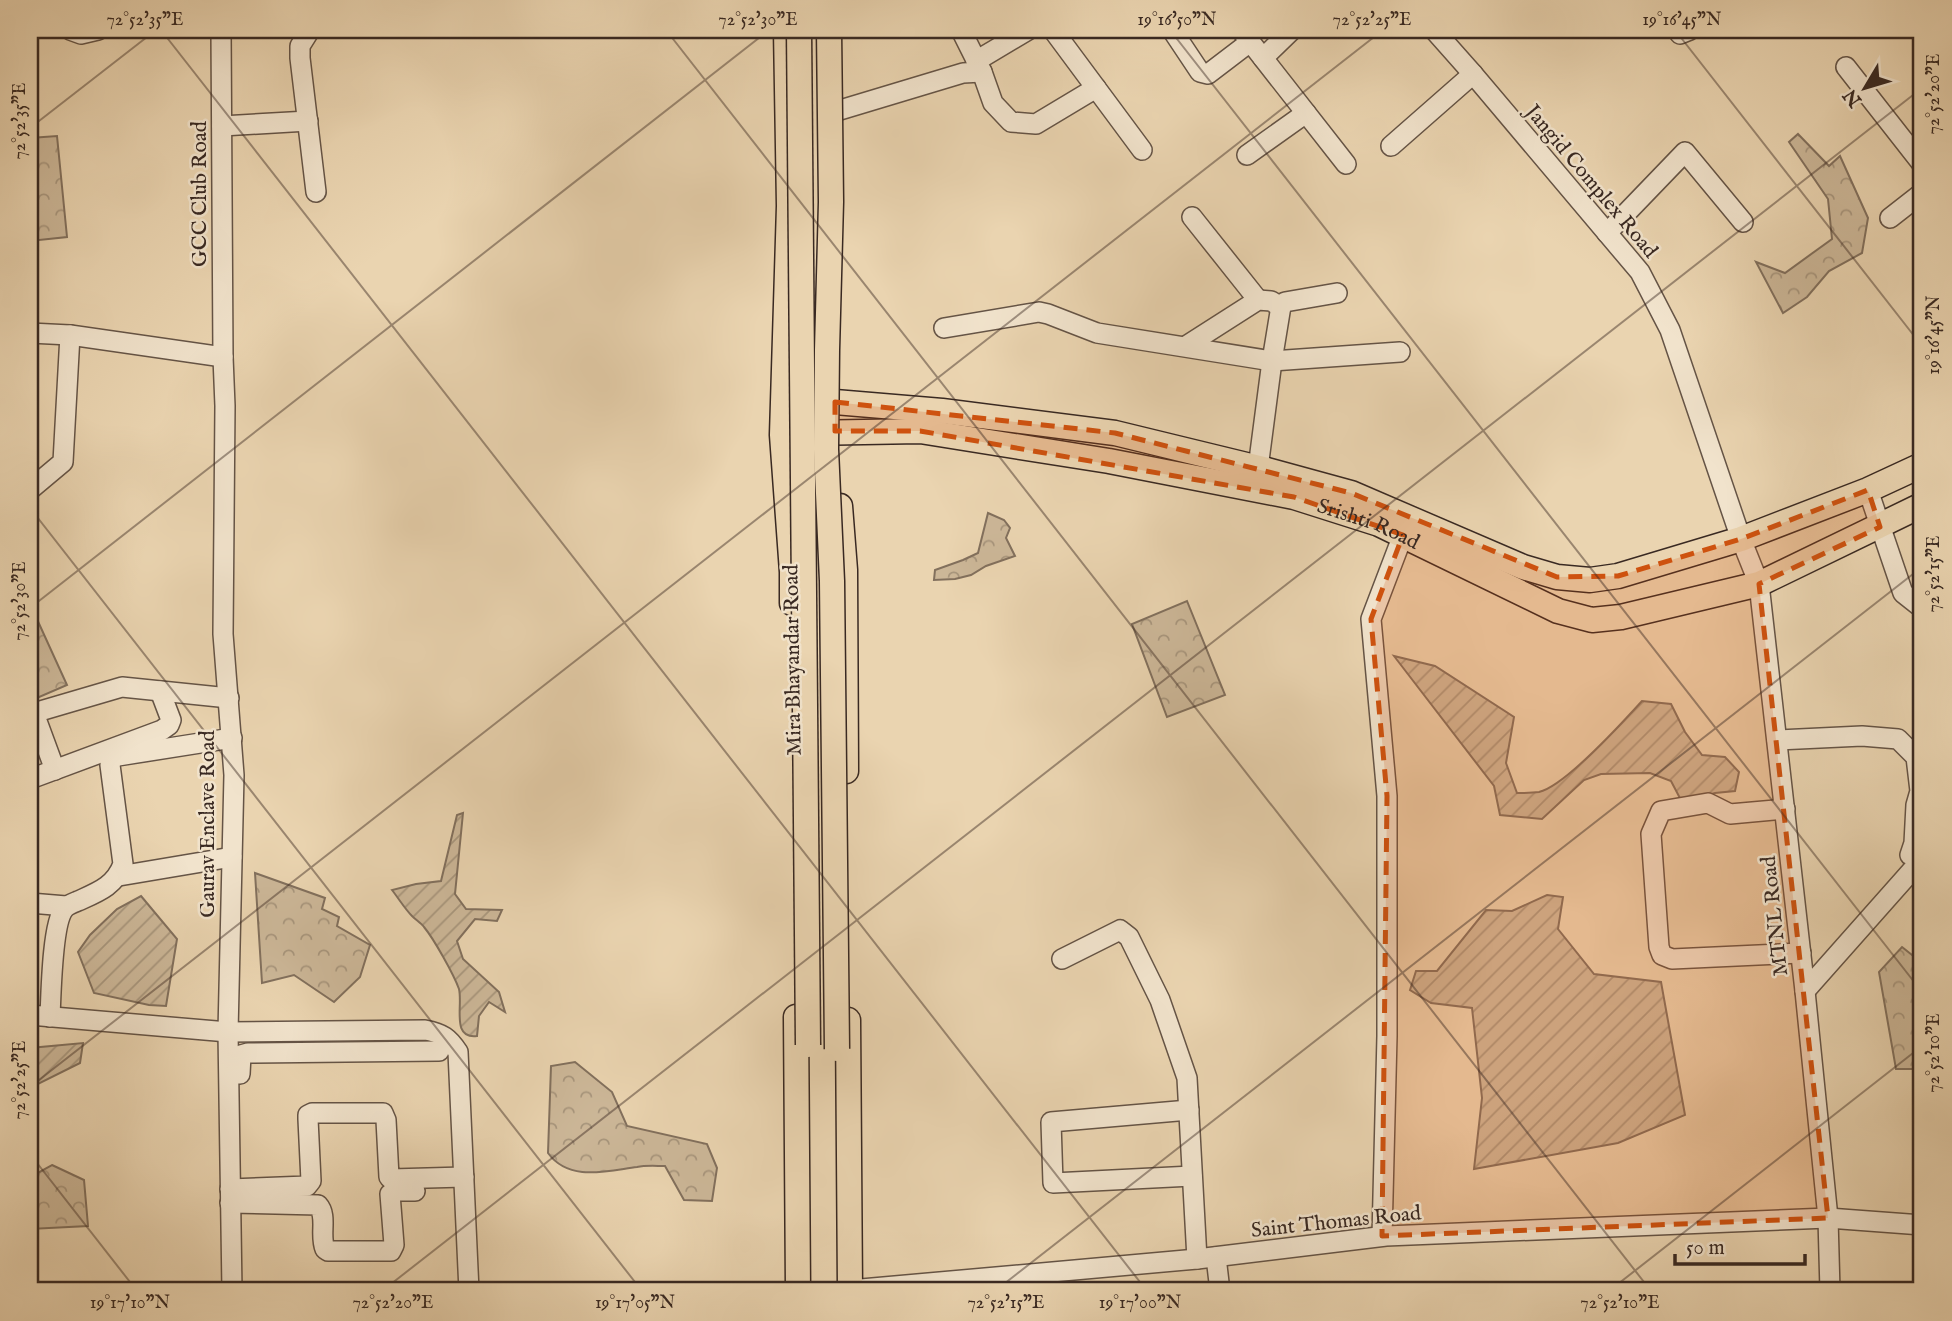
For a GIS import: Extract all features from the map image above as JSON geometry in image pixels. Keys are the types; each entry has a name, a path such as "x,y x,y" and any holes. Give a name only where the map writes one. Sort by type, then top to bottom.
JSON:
{"main road":[{"name":"Mira Bhayandar Road","path":"786,30 789,206 782,435 792,572 798,1291"},
{"path":"797,1159 809,1106 799,30"},
{"path":"829,30 831,202 826,449 832,581 837,1099 849,1157"},
{"path":"839,30 841,207 835,431 845,570 850,1291"},
{"name":"Srishti Road","path":"782,401 835,402 942,411 1115,433 1258,468 1337,499 1379,524 1558,611 1592,620 1622,617 1759,584 1922,505"},
{"name":"Srishti Road","path":"782,435 835,431 920,431 1109,461 1294,497 1337,499 1351,493 1523,567 1557,577 1590,580 1619,576 1741,539 1868,490 1922,465"},
{"path":"1109,461 1115,433"}],"street":[{"path":"70,30 81,34 97,30"},
{"name":"GCC Club Road","path":"221,30 223,358"},
{"path":"310,30 300,46 316,192"},
{"path":"961,30 993,103 1011,122 1037,124 1096,88"},
{"path":"840,110 979,67 1028,30"},
{"path":"1054,30 1142,150"},
{"path":"1172,30 1200,72 1208,74 1246,36 1346,164"},
{"path":"1263,58 1292,30"},
{"name":"Jangid Complex Road","path":"1434,30 1640,272 1670,331 1741,539"},
{"path":"1677,30 1680,34 1690,30"},
{"path":"1846,67 1922,164"},
{"path":"1391,146 1473,74"},
{"path":"1247,155 1306,113"},
{"path":"222,126 308,121"},
{"path":"1607,233 1685,152 1743,222"},
{"path":"1890,218 1922,193"},
{"path":"1192,217 1258,300"},
{"path":"1258,468 1281,307 1285,302 1337,293"},
{"path":"1186,346 1258,300 1267,300 1281,307"},
{"path":"944,328 1039,312 1097,333 1272,361 1400,352"},
{"path":"30,333 70,335 223,358"},
{"path":"32,488 63,462 70,335"},
{"name":"Gaurav Enclave Road","path":"223,358 223,634 234,775 228,1032 232,1291"},
{"path":"1868,490 1903,593 1922,608"},
{"path":"1382,1236 1387,1036 1387,796 1371,619 1403,535"},
{"name":"MTNL Road","path":"1741,539 1759,584 1828,1218 1830,1291"},
{"path":"55,770 32,714 122,687 229,698"},
{"path":"30,779 162,730 171,720 160,691"},
{"path":"1777,740 1862,736 1898,739 1916,757 1920,791 1916,805 1916,857 1805,991"},
{"path":"119,876 122,864 110,765 112,760 118,756 232,738"},
{"path":"1785,808 1730,814 1708,803 1661,811 1651,834 1658,947 1662,955 1672,959 1801,953"},
{"path":"30,903 66,906 96,893 119,876 232,857"},
{"path":"50,1017 56,934 60,915 66,906"},
{"path":"1062,959 1120,930 1129,937 1160,1000 1187,1078 1192,1176 1206,1258 1220,1291"},
{"path":"30,1016 228,1032 439,1032 451,1040 458,1052 469,1291"},
{"path":"401,1030 402,1051"},
{"path":"228,1075 240,1074 241,1055 248,1053 439,1051"},
{"path":"1189,1110 1051,1122 1053,1183 1192,1176"},
{"path":"230,1196 307,1186 312,1181 308,1115 312,1113 383,1113 386,1120 391,1179 464,1184"},
{"path":"230,1196 318,1205 323,1211 322,1244 328,1251 391,1251 394,1245 391,1192 464,1184"},
{"name":"Saint Thomas Road","path":"850,1291 1206,1258 1382,1236 1828,1218 1922,1225"}],"highlighted area":[{"path":"835,402 1115,433 1351,493 1557,577 1618,576 1741,539 1868,490 1880,527 1759,584 1828,1218 1382,1236 1387,796 1371,619 1403,535 1294,497 920,431 835,431"}],"green space":[{"path":"1798,134 1829,166 1840,156 1868,218 1862,253 1829,271 1807,297 1783,313 1756,262 1785,273 1832,239 1828,199 1789,142"},
{"path":"57,136 67,237 30,241 30,138"},
{"path":"988,513 1004,520 1010,528 1006,538 1015,556 986,566 971,575 934,580 935,570 978,553"},
{"path":"1187,601 1225,695 1167,717 1132,624"},
{"path":"36,617 67,685 30,701 30,618"},
{"path":"1394,656 1435,666 1514,717 1506,763 1517,793 1539,792 1563,778 1593,752 1642,701 1671,704 1685,732 1702,755 1725,757 1739,772 1735,791 1715,793 1682,802 1671,781 1650,773 1601,774 1584,780 1542,819 1500,815 1494,786"},
{"path":"463,813 455,894 466,909 502,910 497,921 475,919 457,941 463,959 499,992 505,1012 489,1002 479,1016 477,1036 469,1036 461,1027 459,989 438,948 392,890 441,881 457,815"},
{"path":"255,873 325,898 322,909 339,917 337,926 370,945 360,977 334,1002 294,975 262,983"},
{"path":"1547,895 1563,897 1558,929 1594,974 1661,982 1685,1115 1618,1143 1474,1169 1482,1098 1472,1008 1431,1003 1410,990 1416,971 1437,971 1486,910 1512,911"},
{"path":"141,896 177,939 166,1006 94,993 78,952 90,935 117,909"},
{"path":"1902,947 1922,963 1922,1069 1896,1069 1879,972"},
{"path":"83,1043 80,1063 30,1088 30,1048"},
{"path":"575,1062 612,1092 627,1126 707,1144 717,1168 712,1201 684,1200 665,1166 577,1171 566,1168 548,1153 551,1066"},
{"path":"52,1165 84,1180 88,1226 30,1229 30,1177"}]}
